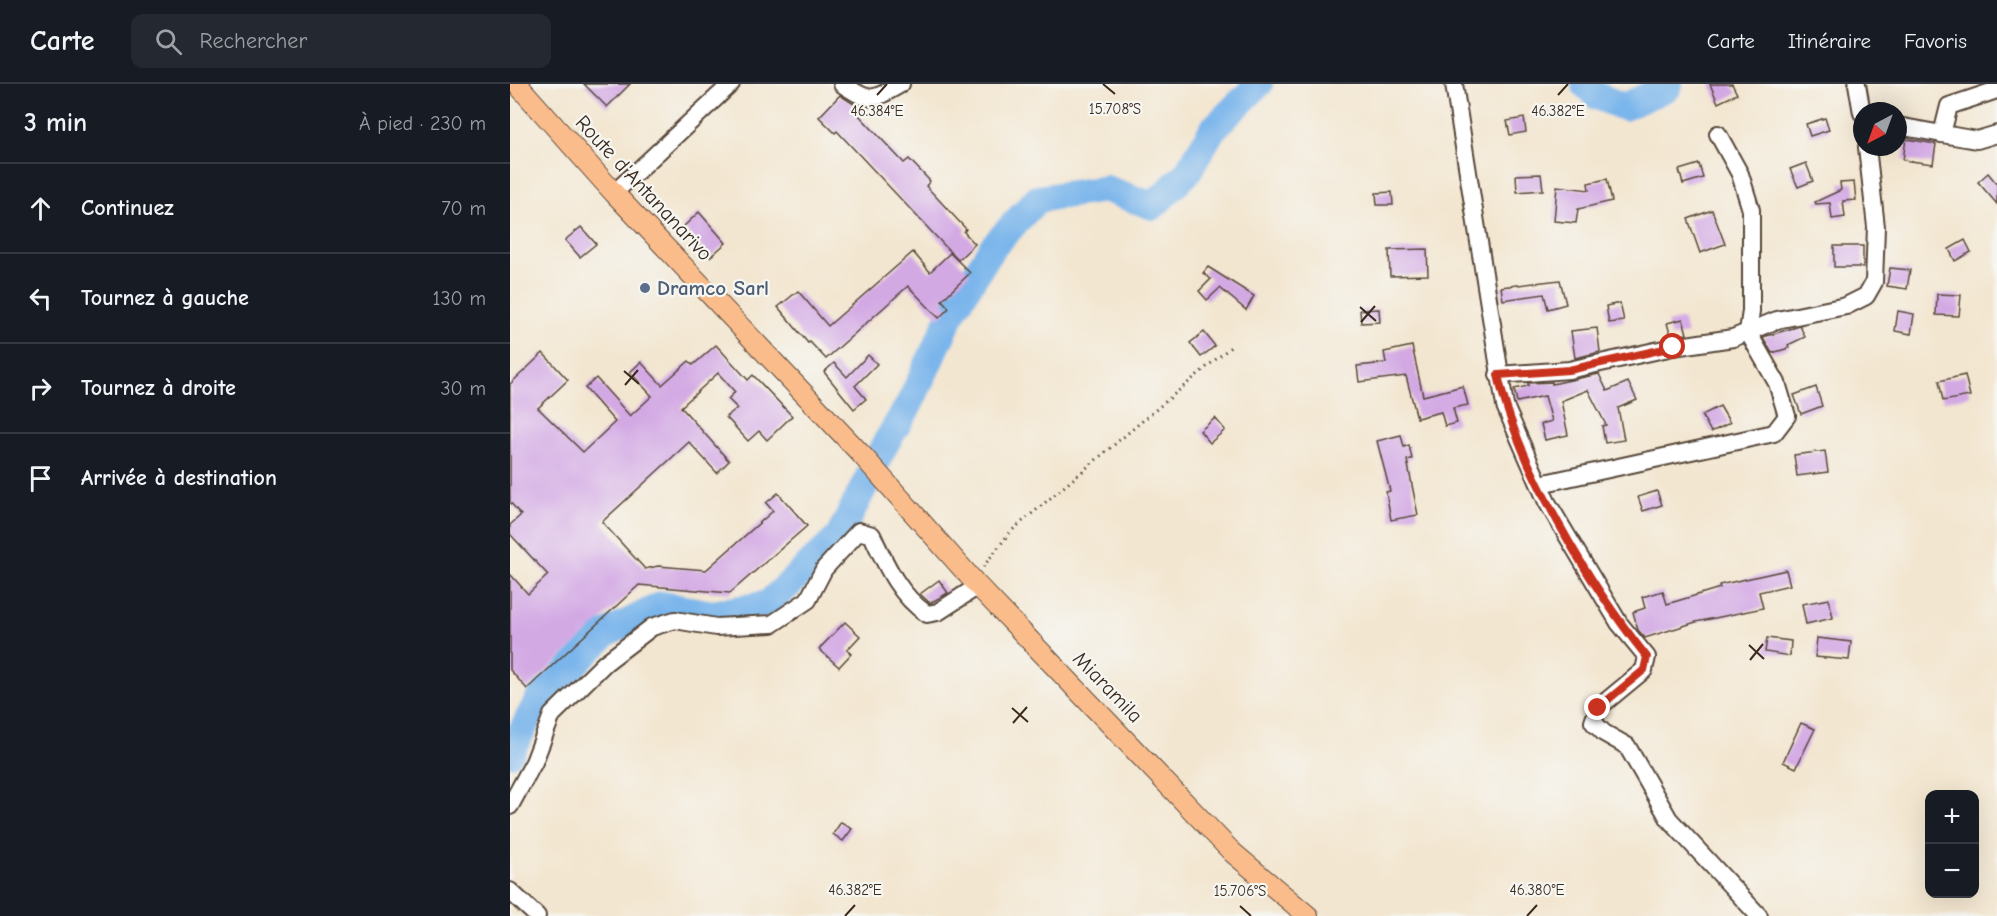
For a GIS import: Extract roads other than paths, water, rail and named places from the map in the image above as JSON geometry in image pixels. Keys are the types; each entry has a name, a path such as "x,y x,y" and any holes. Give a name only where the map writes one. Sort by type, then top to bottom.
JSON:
{"main road":[{"name":"Route d'Antananarivo","path":"517,84 614,193 884,481"},
{"name":"Miaramila","path":"884,481 975,583 1232,852 1308,916"}],"street":[{"path":"614,193 731,84"},
{"path":"842,84 863,98 878,97 901,84"},
{"path":"1454,84 1498,375 1505,406 1547,502 1619,622 1647,657 1644,670 1598,708 1593,722 1604,733 1627,746 1669,819 1759,916"},
{"path":"1857,84 1860,102"},
{"path":"1942,134 1949,106 1997,90"},
{"path":"1907,128 1977,140 1997,134"},
{"path":"1540,484 1774,433 1787,416 1777,383 1748,332 1751,311 1751,210 1740,174 1718,134"},
{"path":"1498,375 1569,370 1673,347 1733,338 1777,320 1846,306 1866,296 1874,282 1876,227 1868,156"},
{"path":"510,806 534,762 552,715 605,663 652,627 675,620 716,627 772,624 808,600 824,569 859,531 872,535 890,572 911,603 927,614 939,612 975,583"},
{"path":"510,891 537,916"}],"waterway":[{"path":"510,753 539,699 606,634 662,605 713,614 768,604 839,537 884,446 909,405 953,311 992,248 1037,199 1106,189 1153,206 1187,173 1213,129 1259,84"},
{"path":"1585,84 1597,96 1624,107 1668,87 1669,84"}],"place":[{"name":"Dramco Sarl","path":"645,288"}]}
